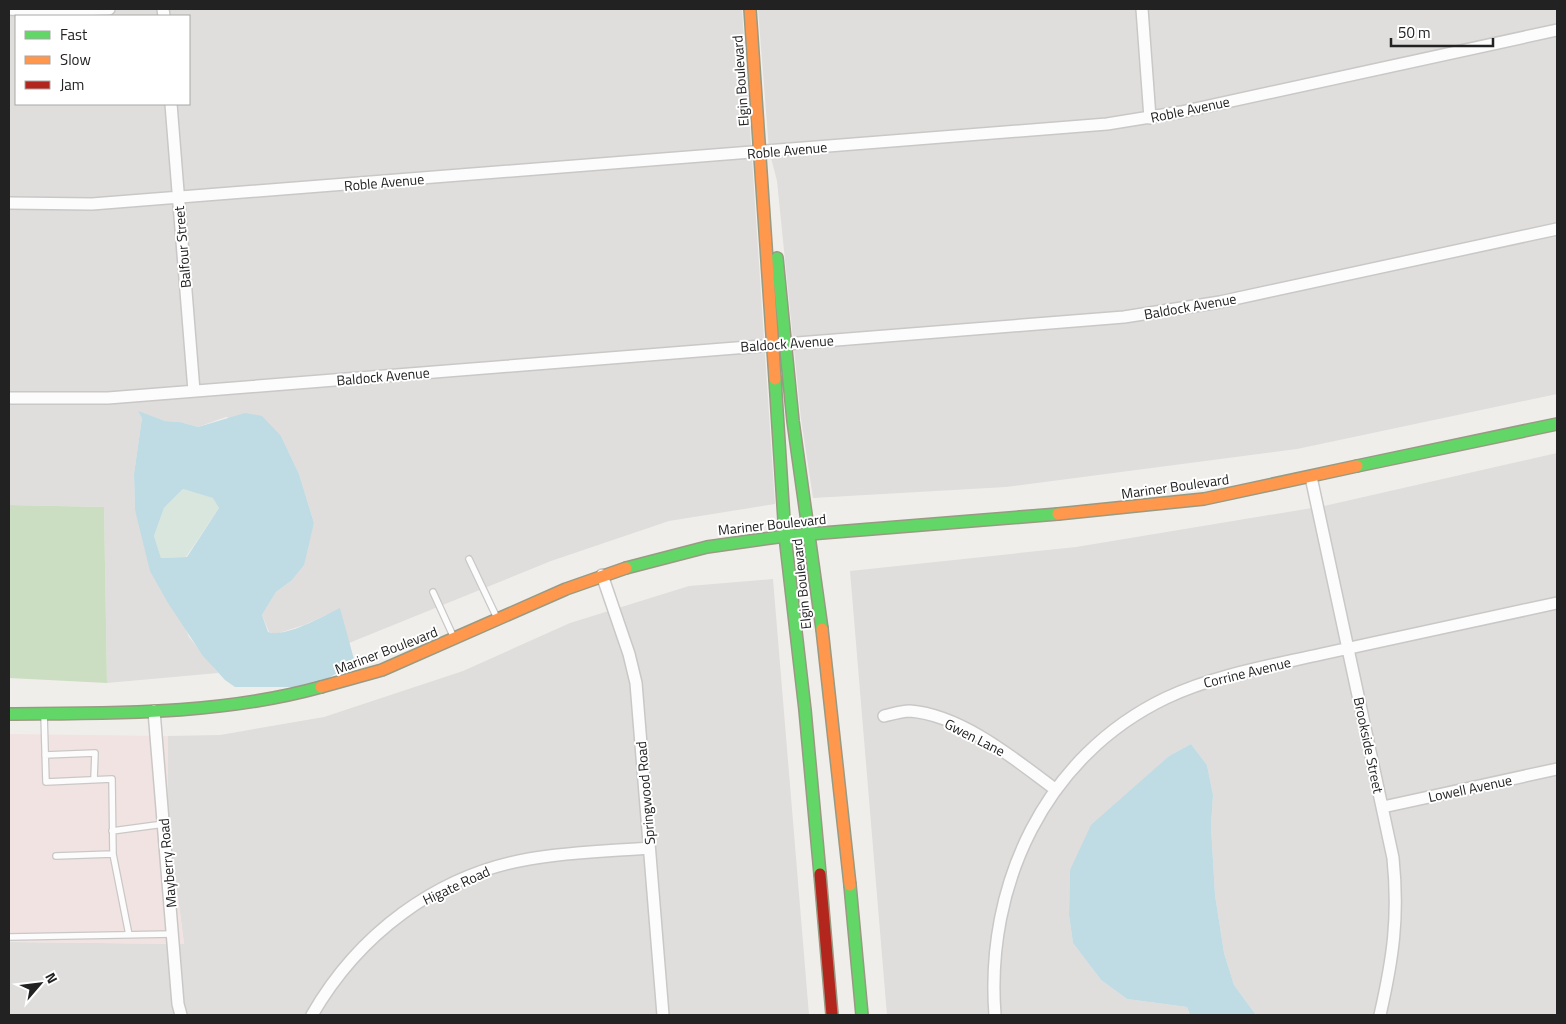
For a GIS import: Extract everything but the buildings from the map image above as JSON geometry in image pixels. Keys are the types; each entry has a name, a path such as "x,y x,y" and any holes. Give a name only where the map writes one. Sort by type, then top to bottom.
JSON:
{"main road":[{"name":"Elgin Boulevard","path":"750,9 785,536 805,710 832,1015"},
{"name":"Elgin Boulevard","path":"761,152 770,183 793,421 811,534 856,940 862,1015"},
{"name":"Mariner Boulevard","path":"9,714 154,711 242,704 293,695 382,670 602,575 658,558 707,547 785,536 1142,507 1204,499 1557,424"}],"street":[{"path":"9,9 49,11 108,9"},
{"path":"1142,9 1150,118"},
{"name":"Roble Avenue","path":"9,203 92,204 178,198 1107,124 1150,118 1557,30"},
{"name":"Balfour Street","path":"171,105 194,391"},
{"name":"Baldock Avenue","path":"9,398 108,398 1124,317 1184,309 1557,229"},
{"name":"Brookside Street","path":"1311,477 1393,858 1397,893 1396,928 1392,963 1380,1015"},
{"name":"Springwood Road","path":"602,575 629,654 636,683 662,1015"},
{"name":"Corrine Avenue","path":"995,1015 993,972 1001,907 1011,873 1024,843 1056,790 1082,760 1108,736 1164,699 1222,676 1557,603"},
{"name":"Mayberry Road","path":"154,711 178,1004 182,1015"},
{"name":"Gwen Lane","path":"884,716 909,711 962,727 991,742 1056,790"},
{"name":"Lowell Avenue","path":"1383,807 1557,769"},
{"name":"Higate Road","path":"312,1015 340,973 359,950 397,917 439,890 496,866 528,859 649,848"}],"lane":[{"path":"469,559 498,619"},
{"path":"433,592 455,639"},
{"path":"44,714 46,782 112,779 113,854 129,935"},
{"path":"45,755 77,756 94,753 94,779"},
{"path":"78,772 78,780"},
{"path":"112,831 164,824"},
{"path":"56,856 113,854"},
{"path":"9,937 173,934"}],"shaded area":[{"path":"9,9 742,9 775,504 669,521 551,561 349,643 340,609 304,625 276,634 269,632 262,615 276,592 291,581 309,541 314,523 299,474 281,436 226,417 198,427 180,422 165,421 139,412 142,418 134,474 135,510 189,637 218,673 107,683 104,507 9,505"},
{"path":"758,9 1557,9 1557,394 1297,449 1006,487 813,498 801,419 777,181 769,150"},
{"path":"1557,453 1557,1015 1256,1015 1234,985 1224,953 1215,895 1211,826 1213,795 1207,765 1191,744 1169,756 1116,804 1070,870 1069,915 1073,943 1101,980 1127,999 1187,1007 1190,1015 887,1015 850,571 1076,547 1324,506"},
{"path":"183,489 214,498 219,508 186,557 161,558 154,536 164,508"},
{"path":"773,579 809,1015 9,1015 9,942 184,944 168,819 168,736 220,735 324,717 463,671 570,623 689,586"},
{"path":"9,734 168,736 168,819 184,944 9,942"}],"green space":[{"path":"9,505 104,507 107,683 9,678"}],"water":[{"path":"138,411 165,421 180,422 198,427 245,413 262,416 281,436 299,474 314,523 304,565 291,581 276,592 262,615 268,632 276,633 294,629 340,608 355,663 323,681 299,687 235,687 225,680 203,656 168,603 150,571 135,510 134,474 142,418","holes":["183,489 213,498 219,508 187,557 161,558 154,536 164,508"]},
{"path":"1191,744 1207,765 1213,795 1211,826 1215,895 1224,953 1234,985 1256,1015 1190,1015 1187,1007 1127,999 1101,980 1073,943 1069,915 1070,870 1091,825 1169,756"}],"traffic: fast":[{"path":"777,258 793,421 822,629"},
{"path":"775,379 785,536 805,710 820,874"},
{"path":"1357,466 1557,424"},
{"path":"626,568 707,547 785,536 1058,514"},
{"path":"9,714 166,711 205,708 283,696 321,687"},
{"path":"850,885 862,1015"}],"traffic: slow":[{"path":"750,9 775,379"},
{"path":"1058,514 1204,499 1357,466"},
{"path":"321,687 382,670 566,589 626,568"},
{"path":"822,629 850,885"}],"traffic: jam":[{"path":"820,874 832,1015"}]}
